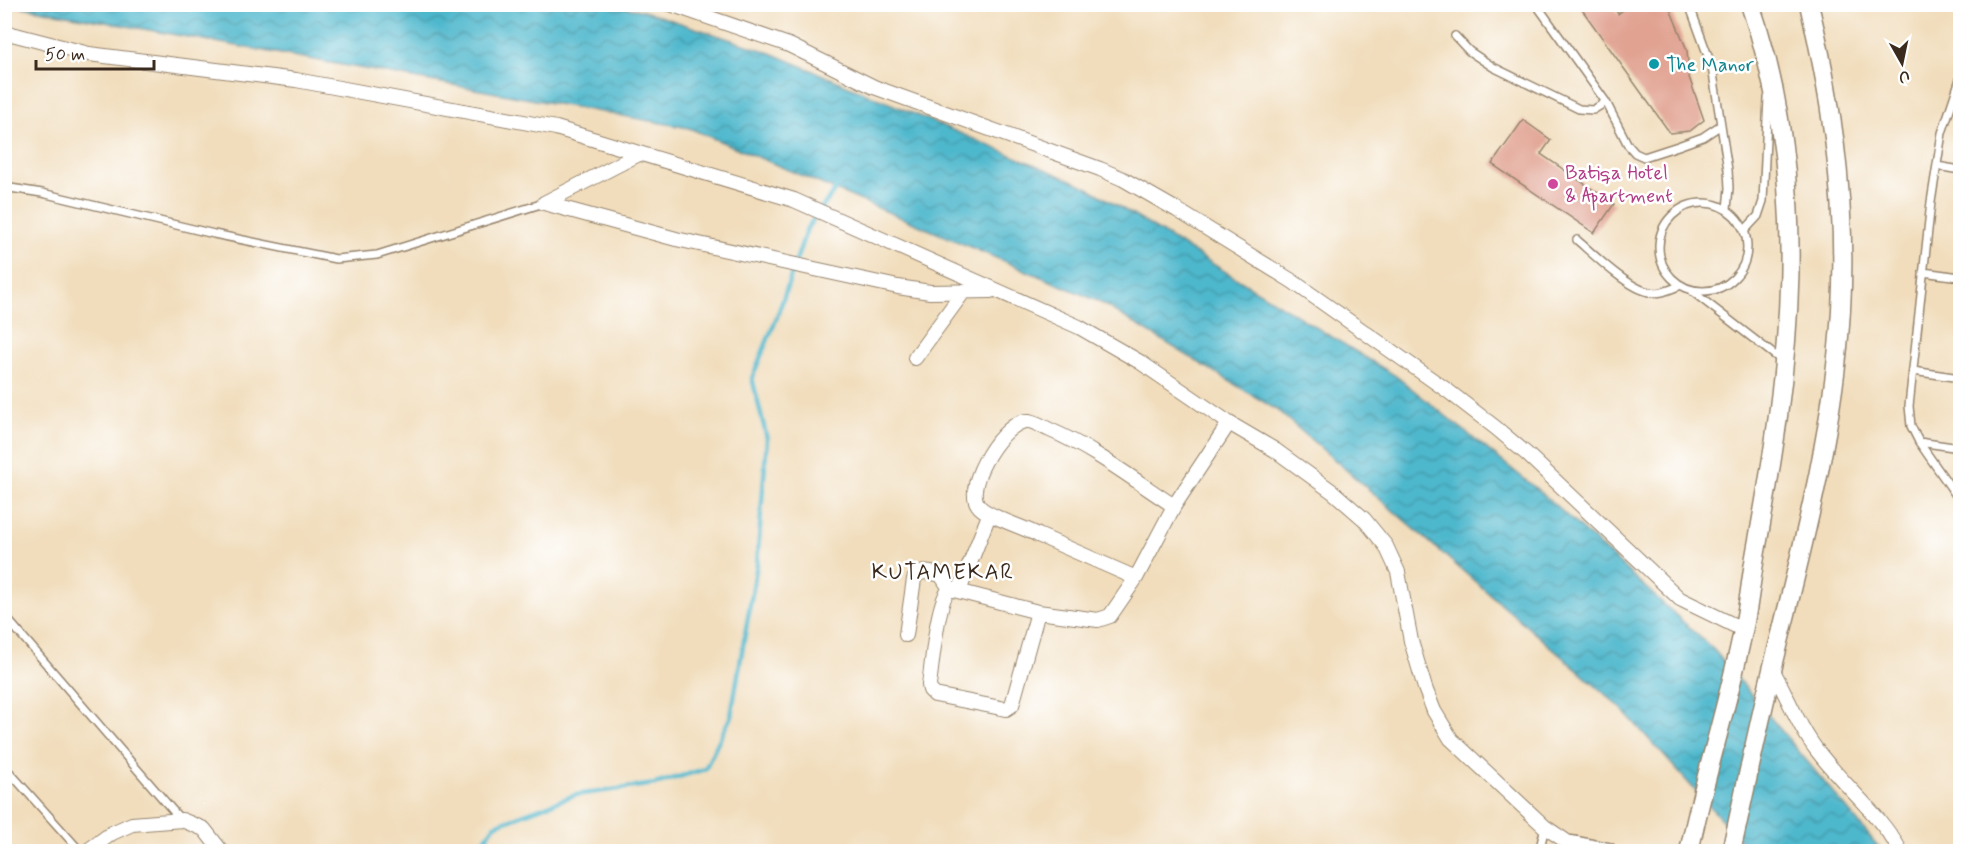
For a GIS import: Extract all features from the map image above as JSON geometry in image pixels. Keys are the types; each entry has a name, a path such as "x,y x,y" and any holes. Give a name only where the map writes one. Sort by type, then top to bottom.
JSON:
{"street":[{"path":"1672,852 1691,842 1744,630 1786,363 1791,261 1786,173 1770,70 1750,4"},
{"path":"1731,852 1790,598 1832,400 1841,307 1843,237 1839,180 1831,113 1809,4"},
{"path":"671,5 789,45 874,87 1100,169 1123,179 1177,210 1292,281 1448,391 1528,455 1680,599 1744,630"},
{"path":"4,32 89,54 296,80 555,128 794,200 1079,327 1140,362 1229,423 1275,450 1333,492 1364,519 1386,546 1398,572 1412,641 1434,711 1451,739 1545,827 1576,848 1608,852"},
{"path":"544,203 639,154"},
{"path":"544,203 676,239 930,292 999,291"},
{"path":"915,358 964,291"},
{"path":"1136,578 1038,536 1024,527 989,515 977,505 975,496 975,484 987,458 1000,439 1015,424 1024,421 1032,422 1073,440 1174,506"},
{"path":"1038,612 1012,705 1006,709 935,695 930,690 935,639 945,593 955,590 1038,612 1098,620 1110,616 1136,578 1174,506 1229,423"},
{"path":"955,590 989,515"},
{"path":"906,635 916,574 921,572 941,575 955,590"},
{"path":"1772,669 1799,724 1814,747 1891,834 1901,852"},
{"path":"86,852 112,833 132,824 182,820 204,830 222,852"}],"lane":[{"path":"1536,4 1606,102 1628,145 1635,153 1644,157 1703,137 1721,124"},
{"path":"1689,4 1712,67 1728,170 1727,209"},
{"path":"1455,36 1469,51 1493,67 1579,110 1593,110 1606,102"},
{"path":"1744,230 1758,216 1763,201 1765,126 1770,70"},
{"path":"1960,79 1942,133 1923,272 1909,406 1911,426 1919,442 1960,501"},
{"path":"1952,101 1960,102"},
{"path":"1937,166 1960,170"},
{"path":"4,187 42,193 214,234 336,259 377,255 544,203"},
{"path":"1693,292 1706,292 1722,287 1737,276 1747,257 1748,243 1737,218 1727,209 1712,204 1697,204 1682,208 1670,218 1662,231 1659,246 1661,262 1669,275 1681,285 1786,363"},
{"path":"1577,240 1638,289 1651,293 1681,285"},
{"path":"1923,272 1960,277"},
{"path":"1912,371 1960,378"},
{"path":"1919,442 1960,448"},
{"path":"4,615 182,820"},
{"path":"4,766 81,852"},
{"path":"1539,852 1545,827"}],"water":[{"path":"12,5 606,5 641,10 771,53 1087,187 1396,376 1543,494 1714,650 1882,851 1750,851 1620,707 1277,410 1098,301 689,128"}],"building":[{"name":"The Manor","path":"1578,4 1612,4 1618,14 1631,4 1668,4 1687,50 1689,77 1704,120 1690,131 1670,133"},
{"name":"Batiqa Hotel & Apartment","path":"1523,120 1551,140 1541,154 1614,204 1594,233 1492,164"}],"waterway":[{"path":"476,852 495,825 575,795 655,784 705,769 731,716 757,564 767,439 752,378 777,317 807,228 838,186"}],"place":[{"name":"The Manor","path":"1654,64"},
{"name":"Batiqa Hotel & Apartment","path":"1553,184"}],"district":[{"name":"KUTAMEKAR","path":"943,571"}]}
